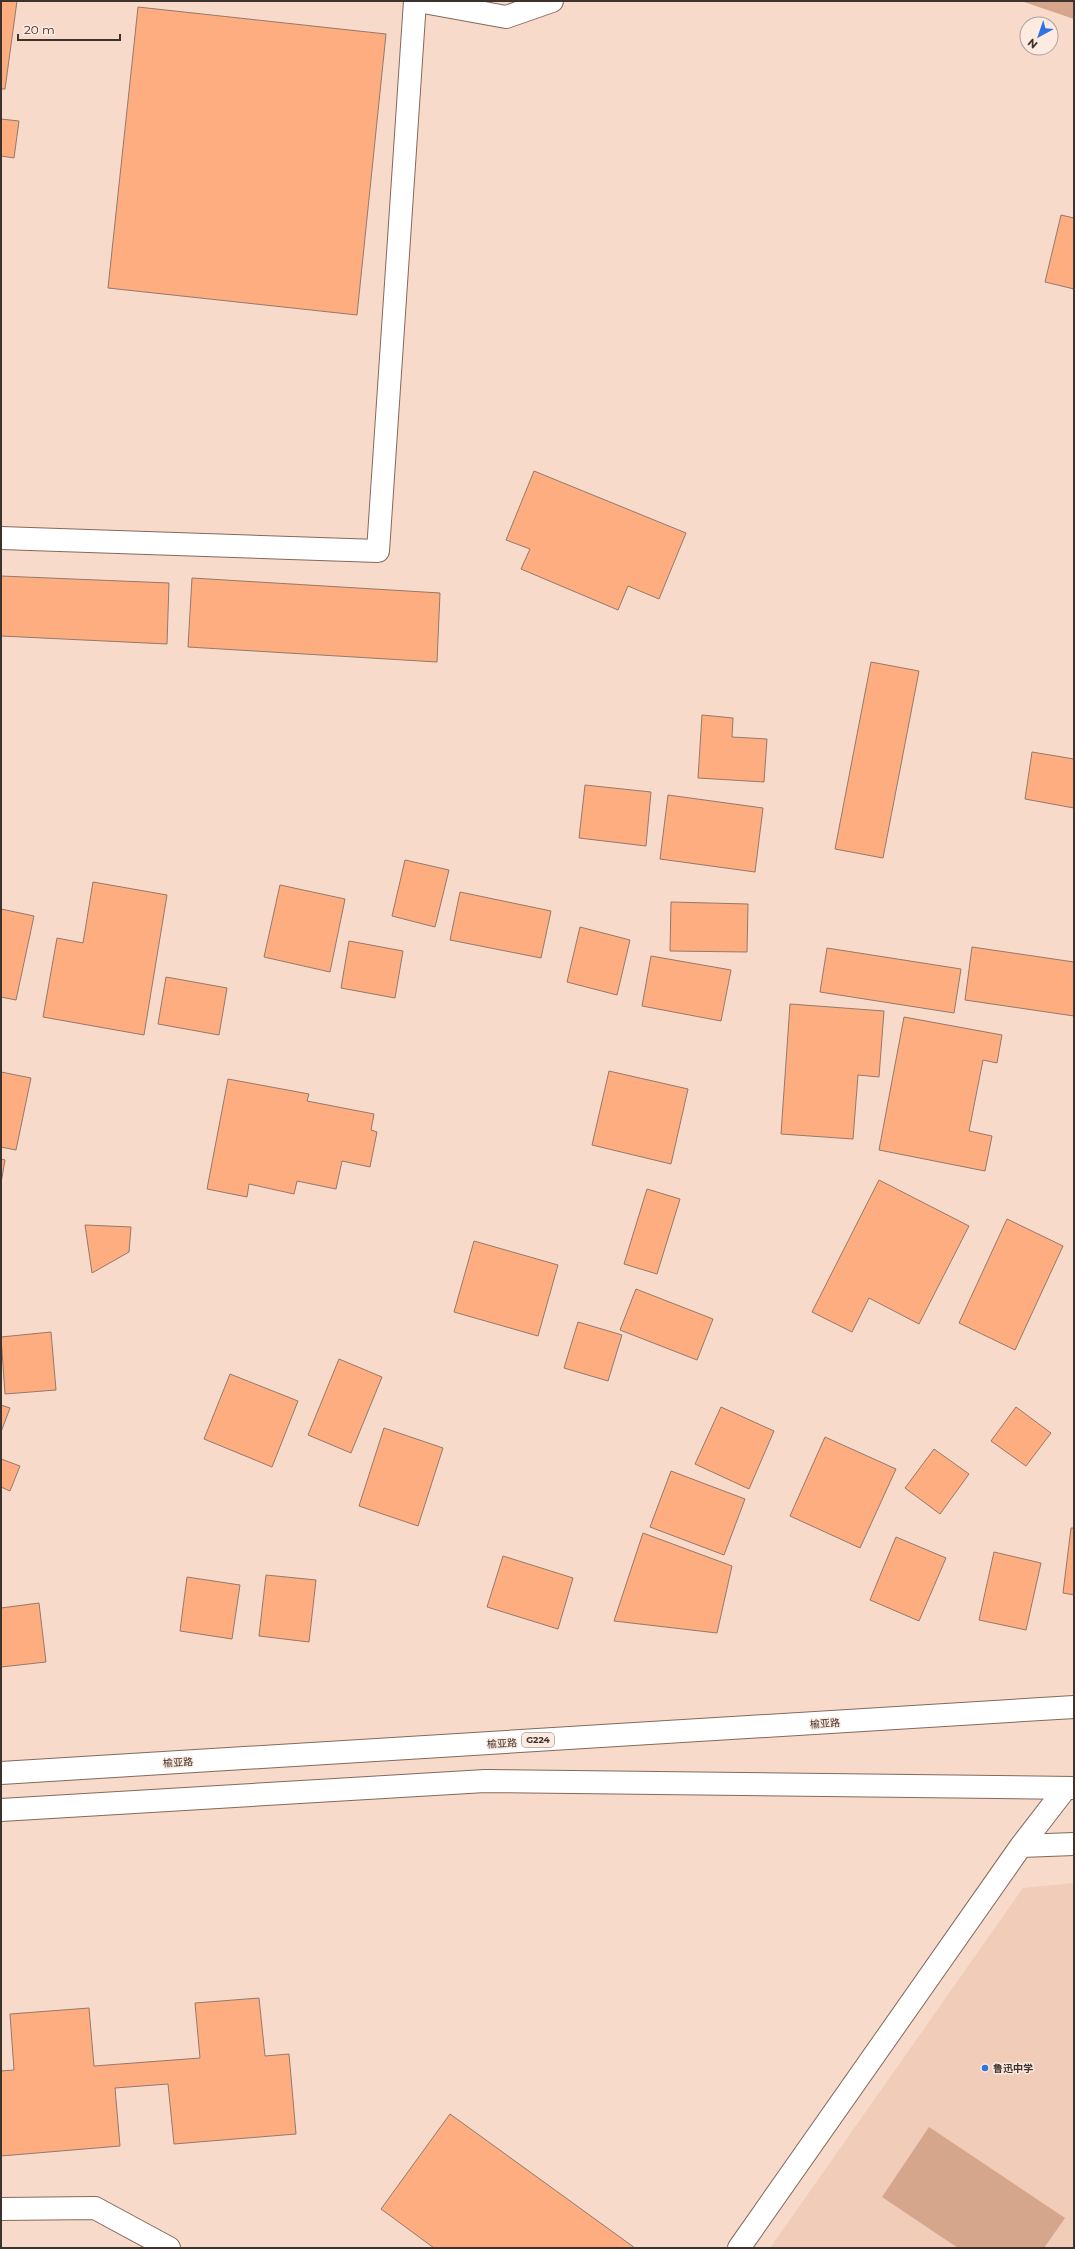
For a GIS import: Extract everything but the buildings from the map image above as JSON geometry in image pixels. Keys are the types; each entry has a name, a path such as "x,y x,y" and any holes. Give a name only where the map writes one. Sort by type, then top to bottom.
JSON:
{"main road":[{"path":"1,538 378,551 416,1 506,17 552,1"},
{"name":"榆亚路","path":"1,1773 1074,1707"},
{"path":"1,1810 485,1781 1070,1789"},
{"path":"739,2248 1022,1846 1070,1789"},
{"path":"1022,1846 1074,1844"},
{"path":"1,2209 95,2208 169,2248"}],"shaded area":[{"path":"1021,1 1074,1 1074,19"},
{"name":"鲁迅中学","path":"1074,1883 1074,2248 770,2248 1023,1888"},
{"path":"929,2127 1065,2218 1044,2248 958,2248 882,2197"}],"place":[{"name":"鲁迅中学","path":"985,2068"}]}
